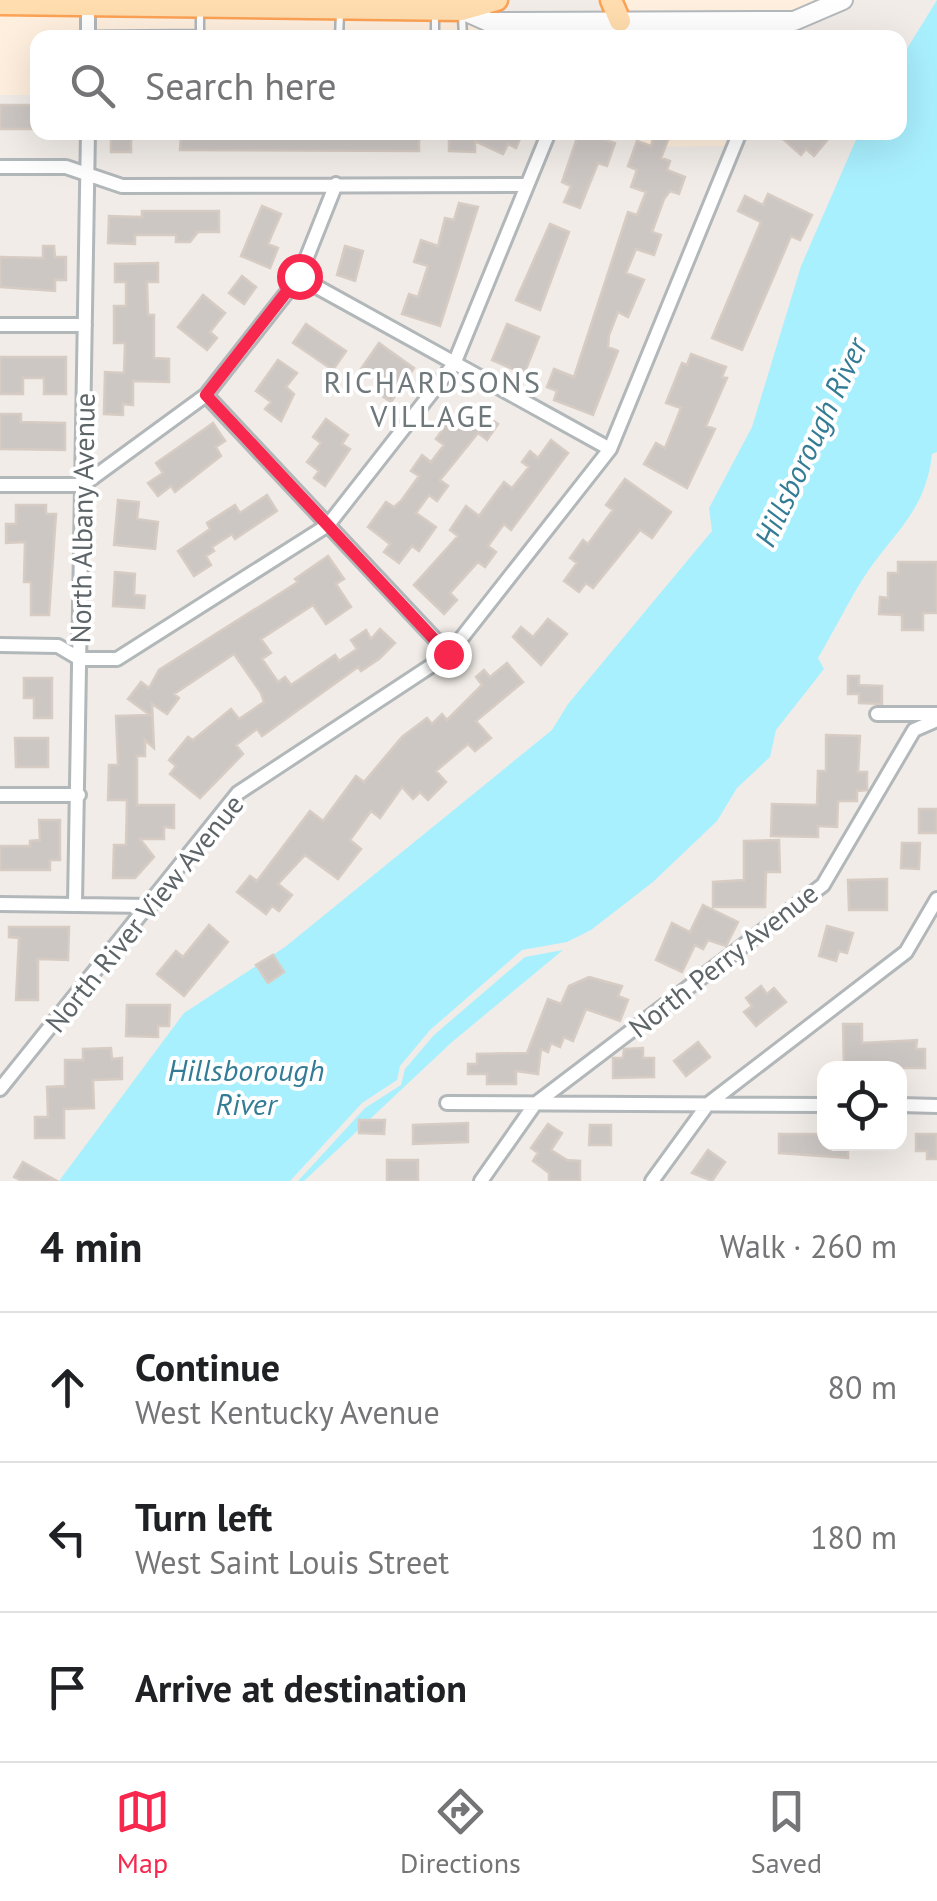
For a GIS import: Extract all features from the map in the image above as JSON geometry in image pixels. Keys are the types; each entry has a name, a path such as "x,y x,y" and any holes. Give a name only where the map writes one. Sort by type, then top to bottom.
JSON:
{"main road":[{"path":"0,4 397,4 435,10 496,0"},
{"path":"611,0 629,26"}],"street":[{"path":"461,5 479,22 559,29 794,21 842,0"},
{"path":"88,3 92,30"},
{"path":"788,30 794,21"},
{"name":"North Albany Avenue","path":"75,904 88,140"},
{"path":"0,645 58,646 80,659 117,660 328,524 454,364 546,140"},
{"name":"North River View Avenue","path":"0,1088 152,906 238,793 448,654 610,449 737,140"},
{"path":"0,167 66,168 122,186 526,185"},
{"path":"0,485 83,485 206,395 299,276 336,184"},
{"path":"299,276 610,449"},
{"path":"0,325 85,325"},
{"path":"206,395 448,654"},
{"path":"877,714 937,717"},
{"name":"North Perry Avenue","path":"481,1181 535,1104 822,886 914,730 937,717"},
{"path":"0,794 79,794"},
{"path":"0,904 152,906"},
{"path":"652,1181 708,1104 906,952 935,906"},
{"path":"447,1103 817,1105"},
{"path":"907,1105 937,1106"}],"lane":[{"path":"200,3 200,30"},
{"path":"318,4 334,30"},
{"path":"461,5 462,30"},
{"path":"435,10 435,30"}],"shaded area":[{"path":"618,0 826,0 790,13 623,13"},
{"path":"0,12 81,13 81,30 30,30 30,95 0,95"},
{"path":"95,13 457,16 479,29 553,28 553,30 95,30"},
{"path":"641,140 729,140 727,146 641,147"}],"water":[{"name":"Hillsborough River","path":"937,0 937,452 932,454 914,510 862,580 818,658 824,669 776,730 770,757 737,788 717,821 653,882 591,930 567,942 522,950 430,1030 400,1066 397,1080 362,1103 290,1181 59,1181 184,1013 285,947 552,730 568,704 712,531 709,508 752,427 801,266 856,140 907,140 907,49"},
{"path":"563,950 452,1042 304,1181 298,1181 365,1108 401,1085 405,1069 434,1035 525,957"}],"building":[{"path":"0,105 30,105 30,129 0,129"},
{"path":"111,140 131,140 131,152 111,152"},
{"path":"181,140 419,140 419,151 180,150"},
{"path":"449,140 520,140 516,148 508,144 503,154 475,141 475,152 449,151"},
{"path":"576,140 615,143 607,166 598,163 580,208 564,202 571,186 562,182"},
{"path":"653,140 668,140 661,158 670,161 667,170 685,177 679,194 670,191 664,199 652,232 661,235 654,255 636,249 626,273 644,280 628,317 618,312 609,335 608,347 618,351 593,415 554,400 557,391 547,387 554,369 574,377 628,212 637,215 646,192 631,187 637,170 628,166 637,141 651,146"},
{"path":"784,140 827,140 814,156 806,149 801,155"},
{"path":"768,194 812,215 800,240 791,236 742,350 712,338 761,222 738,211 745,196 763,205"},
{"path":"459,203 478,207 440,326 402,314 409,294 418,297 428,266 414,262 421,240 438,246 445,218 454,220"},
{"path":"262,206 281,214 268,244 278,248 270,268 241,256"},
{"path":"142,211 219,211 219,232 198,232 190,242 176,242 176,235 135,235 135,244 108,243 109,216 142,217"},
{"path":"550,224 569,232 540,310 516,300"},
{"path":"43,246 54,246 55,257 66,257 66,280 55,280 55,291 0,287 0,257 43,258"},
{"path":"345,246 363,251 355,281 337,275"},
{"path":"158,263 158,282 147,282 148,315 154,315 154,358 169,359 169,382 133,381 133,405 123,404 123,415 104,414 105,372 124,373 125,343 114,343 114,306 126,306 126,282 115,282 115,264"},
{"path":"242,276 256,287 244,304 229,293"},
{"path":"203,295 225,313 210,332 217,338 207,350 178,327"},
{"path":"306,324 346,351 333,370 293,343"},
{"path":"507,324 539,337 524,374 492,360"},
{"path":"379,343 414,368 391,402 373,390 379,381 361,369"},
{"path":"691,354 726,367 722,377 727,378 706,426 715,429 687,488 644,464 656,443 665,448 681,408 666,403 682,363 687,365"},
{"path":"0,357 66,357 66,394 44,394 44,378 23,378 23,394 0,394"},
{"path":"278,360 297,373 286,387 294,394 281,421 265,409 271,402 256,391"},
{"path":"481,412 498,424 487,440 478,433 440,480 448,486 437,501 429,495 416,513 436,527 419,551 412,546 399,563 384,552 390,544 368,527 386,502 394,507 401,501 419,476 411,471 422,455 431,462 444,445 436,439 447,423 456,429 461,421 470,427"},
{"path":"0,414 21,414 21,422 65,423 65,450 0,449"},
{"path":"326,419 348,435 342,444 350,449 325,486 314,478 319,471 307,462 321,443 313,437"},
{"path":"213,423 225,441 216,447 221,456 175,492 171,486 158,496 148,483 163,473 156,463"},
{"path":"551,440 568,453 511,530 504,524 488,546 496,552 485,567 478,562 450,593 457,600 444,614 414,585 458,536 450,530 466,506 479,516 504,482 512,488 529,467 522,462 530,451 538,458"},
{"path":"625,479 671,512 652,538 640,530 593,588 586,583 579,592 564,581 577,563 570,558 583,540 588,544 613,510 606,505"},
{"path":"267,495 277,511 235,539 232,534 212,547 214,551 206,556 211,565 194,576 178,551 210,529 207,523 235,505 240,513"},
{"path":"118,500 139,502 137,519 158,522 155,549 114,545"},
{"path":"16,505 46,505 46,514 56,514 49,615 31,615 31,582 24,582 25,542 6,543 6,524 16,524"},
{"path":"328,556 344,579 336,584 351,607 326,624 313,605 261,639 271,653 262,659 278,682 285,677 291,685 335,655 339,661 357,649 351,640 366,630 371,639 380,629 395,643 379,659 361,671 358,667 262,736 257,729 236,745 243,754 200,798 170,774 176,766 169,760 188,737 193,740 231,709 239,719 264,702 261,693 234,654 174,694 179,698 167,714 152,704 154,748 145,740 145,756 137,756 137,805 174,805 174,828 164,827 164,839 140,839 154,857 135,878 113,878 114,845 126,845 127,800 108,800 109,765 118,765 116,716 150,715 128,699 141,682 149,688 159,670 298,582 295,579"},
{"path":"898,562 937,562 937,613 923,613 923,630 902,630 902,615 879,614 880,597 888,598 888,573 898,573"},
{"path":"115,572 135,574 134,595 145,596 144,608 113,606"},
{"path":"548,619 567,634 541,665 513,637 521,627 533,637"},
{"path":"507,663 523,682 476,721 491,738 475,751 468,744 436,771 446,782 428,800 420,792 413,799 402,787 380,818 371,811 350,840 361,849 338,879 305,855 278,884 292,895 279,911 272,906 266,914 237,892 250,876 257,881 310,811 323,821 356,776 364,782 402,737 427,718 432,724 442,714 447,720 482,685 476,677 484,670 490,677"},
{"path":"848,676 859,676 859,685 882,686 882,704 859,703 859,694 848,694"},
{"path":"24,678 52,678 52,718 34,718 34,698 24,698"},
{"path":"826,735 860,736 858,772 867,772 867,790 857,791 857,801 838,801 837,827 818,826 818,837 771,836 772,804 817,805 818,771 826,771"},
{"path":"15,738 48,738 48,767 16,767"},
{"path":"919,809 937,809 937,833 919,833"},
{"path":"39,820 60,820 60,860 50,860 50,870 0,870 0,846 30,846 30,841 40,840"},
{"path":"779,840 780,872 766,872 765,907 713,907 713,882 744,880 744,841"},
{"path":"902,843 920,843 919,869 901,868"},
{"path":"887,879 887,910 849,910 848,880"},
{"path":"703,905 738,922 726,946 708,940 703,949 695,945 682,972 656,960 672,923 690,932"},
{"path":"209,925 228,942 184,996 157,974 176,951 183,957"},
{"path":"827,926 853,933 847,953 839,951 836,961 819,956"},
{"path":"9,927 69,927 68,960 38,959 38,1000 16,1000 19,938 9,937"},
{"path":"273,955 284,972 268,983 256,965"},
{"path":"589,977 622,986 618,996 628,1000 620,1021 586,1009 573,1041 564,1037 560,1047 551,1043 548,1052 541,1049 538,1074 516,1071 516,1084 487,1084 487,1074 468,1074 468,1064 477,1064 477,1054 527,1053 548,999 561,1004 569,986"},
{"path":"761,986 767,994 774,988 786,1002 756,1026 744,1012 752,1006 746,998"},
{"path":"127,1005 170,1005 169,1026 158,1026 158,1037 126,1036"},
{"path":"843,1024 862,1024 862,1043 917,1040 916,1049 925,1049 925,1068 907,1068 907,1061 844,1061"},
{"path":"698,1042 710,1057 686,1076 674,1061"},
{"path":"111,1048 112,1059 122,1058 122,1079 93,1080 94,1108 64,1109 64,1138 35,1138 35,1117 48,1117 47,1087 65,1086 65,1060 83,1060 83,1049"},
{"path":"643,1048 643,1058 654,1058 654,1077 613,1078 613,1058 623,1058 624,1049"},
{"path":"359,1120 385,1120 384,1134 359,1133"},
{"path":"468,1123 468,1142 413,1144 413,1125"},
{"path":"548,1124 562,1133 551,1150 567,1160 580,1161 580,1181 549,1181 549,1173 533,1161 538,1153 531,1148"},
{"path":"590,1125 611,1125 611,1145 589,1145"},
{"path":"779,1134 817,1134 817,1151 848,1151 848,1158 779,1153"},
{"path":"916,1134 937,1134 937,1159 927,1159 927,1151 916,1151"},
{"path":"708,1150 725,1162 712,1181 692,1173"},
{"path":"387,1160 418,1160 418,1181 387,1181"},
{"path":"23,1162 57,1181 22,1181 14,1177"}],"district":[{"name":"RICHARDSONS VILLAGE","path":"433,398"}],"route":[{"path":"299,276 206,395 448,654"}]}
